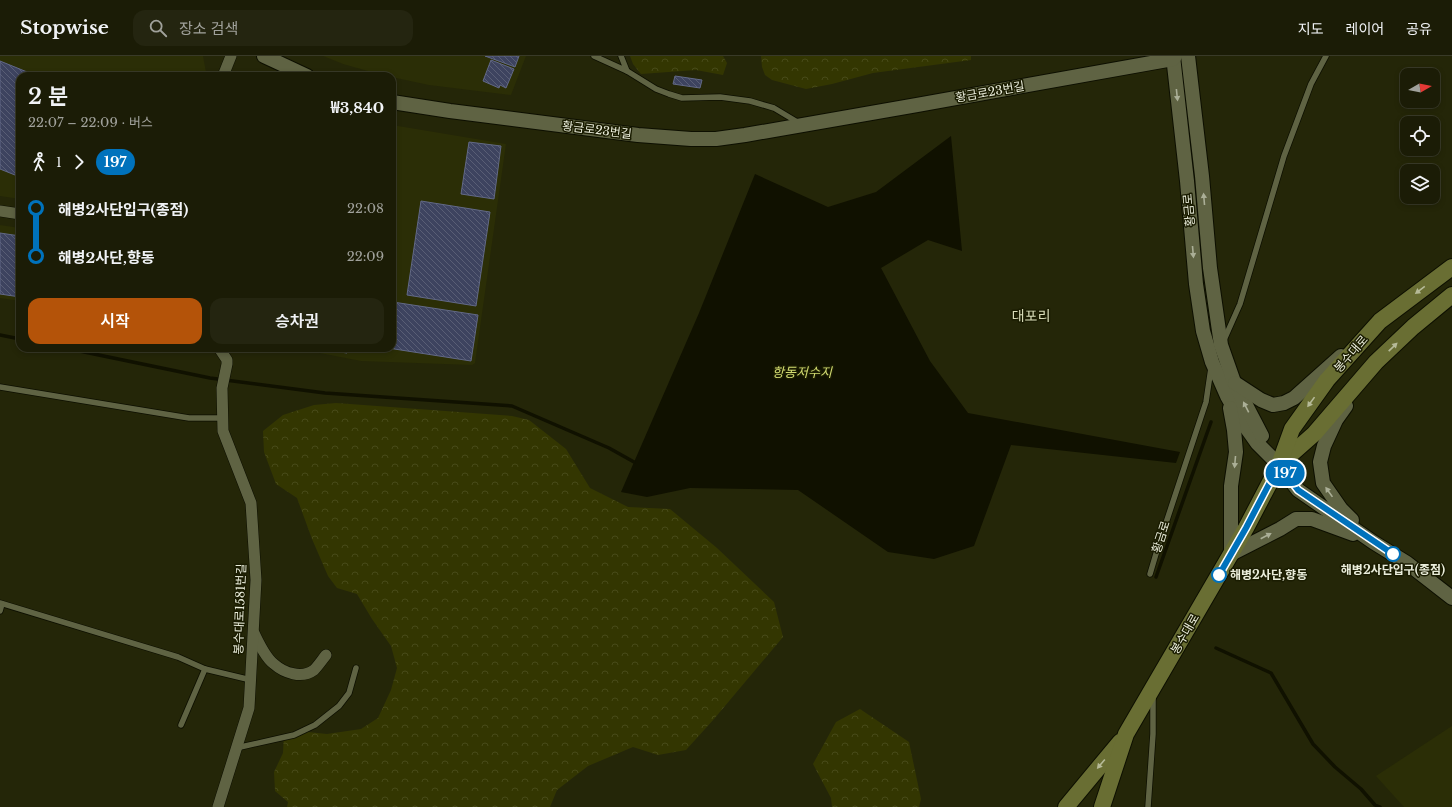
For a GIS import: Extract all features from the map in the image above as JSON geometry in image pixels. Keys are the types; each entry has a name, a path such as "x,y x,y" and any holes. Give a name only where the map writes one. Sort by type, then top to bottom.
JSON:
{"main road":[{"name":"봉수대로","path":"1102,807 1126,734 1231,554 1279,465 1292,429 1327,380 1380,321 1452,267"},
{"name":"봉수대로","path":"1279,465 1314,434 1376,362 1452,295"},
{"path":"1066,807 1126,734"}],"street":[{"path":"225,72 231,56"},
{"path":"264,56 298,72"},
{"name":"황금로","path":"1188,56 1210,268 1221,345 1234,382 1252,419 1279,465"},
{"name":"황금로","path":"1174,57 1196,284 1203,330 1212,362 1227,396 1240,419 1257,443 1279,465"},
{"name":"황금로23번길","path":"396,103 638,135 691,139 716,139 803,125 1174,57"},
{"path":"0,211 16,213"},
{"path":"1234,382 1261,400 1273,405 1284,403 1294,398 1380,321"},
{"name":"봉수대로1581번길","path":"218,807 249,708 256,580 251,503 223,431 222,388 227,364 225,356 222,352"},
{"path":"1374,542 1341,509 1323,483 1320,462 1324,446 1336,420 1376,362"},
{"path":"1227,396 1234,430 1236,452 1231,486 1231,554 1280,529 1296,519 1312,519 1374,542"},
{"path":"1279,465 1298,490 1407,563 1452,598"},
{"path":"253,632 263,651 273,664 291,674 303,675 314,670 326,655"}],"lane":[{"path":"594,56 627,71 656,89 669,94 682,98 720,97 750,102 774,108 803,125"},
{"path":"621,56 627,71"},
{"path":"1221,345 1240,304 1284,156 1311,84 1326,56"},
{"name":"황금로","path":"1150,574 1206,402 1212,362"},
{"path":"0,387 189,418 223,418"},
{"path":"0,611 1,604 178,657 205,669 251,680"},
{"path":"236,748 294,734 315,725 338,706 349,693 356,668"},
{"path":"181,725 205,669"},
{"path":"1148,807 1153,734 1153,689"}],"shaded area":[{"path":"0,56 203,56 206,72 16,72 16,198 0,196"},
{"path":"323,56 526,56 511,95 429,85 396,78 396,72 371,72 343,64"},
{"path":"396,126 506,144 475,363 472,365 361,361 315,352 396,352"},
{"path":"0,225 16,227 16,300 0,298"},
{"path":"1452,726 1452,807 1404,807 1376,776"}],"green space":[{"path":"630,56 723,56 727,63 723,75 696,70 641,74 633,64"},
{"path":"761,56 971,56 971,60 873,73 806,89 772,80 765,75 762,67"},
{"path":"336,403 512,416 529,420 566,449 590,488 628,507 670,509 717,548 774,602 783,637 686,750 658,755 633,747 588,766 557,790 550,807 287,807 288,802 275,791 274,772 283,753 284,734 298,731 327,734 361,729 378,718 391,690 397,668 391,646 357,594 337,588 328,576 312,539 297,498 276,484 264,452 263,431 283,415 314,405"},
{"path":"860,709 909,742 921,799 919,807 832,807 831,798 813,764 836,722"}],"water":[{"name":"항동저수지","path":"951,136 962,251 928,240 881,268 930,361 968,413 1180,452 1176,463 1011,445 974,546 934,559 888,552 798,490 690,488 647,497 621,492 699,313 755,174 828,207 876,192"}],"building":[{"path":"485,56 519,56 515,67"},
{"path":"491,60 514,69 506,88 500,85 499,88 483,81"},
{"path":"0,61 27,72 16,72 16,175 0,169"},
{"path":"675,76 702,80 700,88 673,84"},
{"path":"469,142 501,146 494,199 461,194"},
{"path":"421,201 490,212 476,306 407,295"},
{"path":"0,233 16,235 16,296 0,294"},
{"path":"396,302 478,315 471,361 396,349"}],"waterway":[{"path":"0,335 16,338"},
{"path":"84,352 210,378 325,393 512,406 609,448 634,462"},
{"path":"1156,577 1211,422"},
{"path":"1216,648 1271,673 1313,744 1335,767 1361,789 1375,805 1380,807"}],"bus line":[{"name":"197","path":"1219,575 1279,465 1298,490 1393,554"}],"place":[{"name":"해병2사단입구(종점)","path":"1393,554"},
{"name":"해병2사단,향동","path":"1219,575"}],"district":[{"name":"대포리","path":"1031,316"}]}
